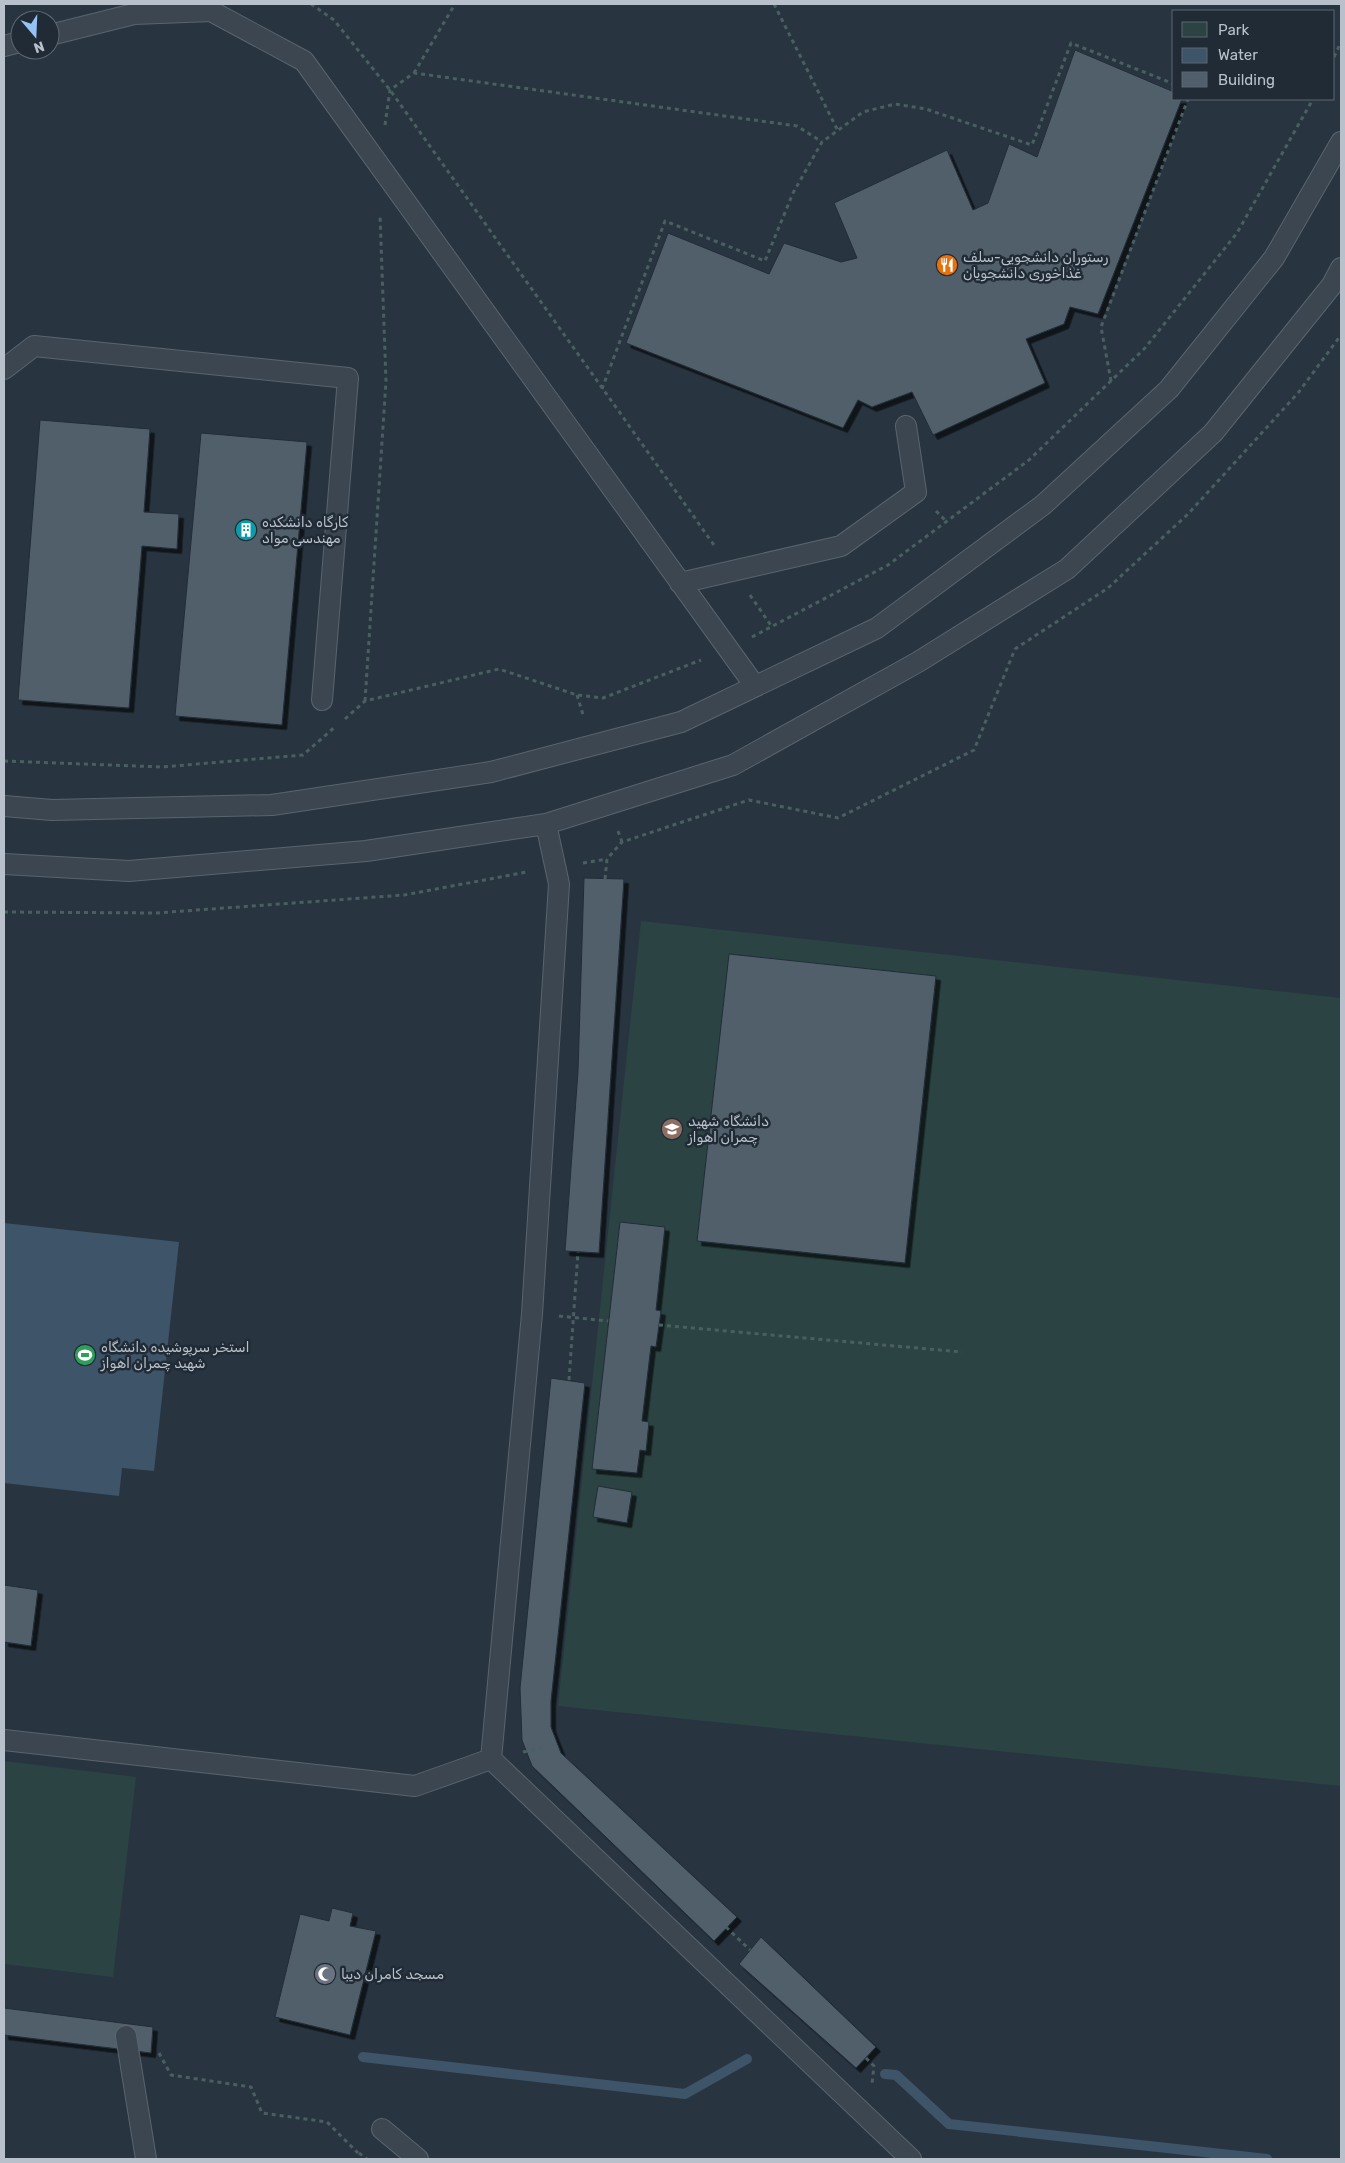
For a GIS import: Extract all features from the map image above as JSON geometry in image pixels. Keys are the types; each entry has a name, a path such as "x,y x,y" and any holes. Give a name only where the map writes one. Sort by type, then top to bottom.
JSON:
{"lane":[{"path":"60,32 134,14 211,11 304,61 755,686"},
{"path":"4,806 52,810 272,805 491,772 681,722 877,628 1043,505 1169,389 1274,258 1341,142"},
{"path":"4,864 129,871 366,851 546,824 733,765 918,662 1067,569 1213,433 1332,285 1341,268"},
{"path":"4,369 34,346 348,378 322,700"},
{"path":"680,583 841,546 916,492 906,426"},
{"path":"491,1759 532,1314 559,884 546,824"},
{"path":"4,1740 415,1786 491,1759"},
{"path":"491,1759 911,2159"},
{"path":"126,2036 146,2159"},
{"path":"382,2129 418,2159"}],"path":[{"path":"311,4 334,20 390,90 772,628"},
{"path":"414,73 455,4"},
{"path":"774,4 838,131"},
{"path":"1335,54 1341,42"},
{"path":"602,389 665,220 765,261 793,192 822,142 863,112 895,104 926,109 1032,145 1071,43 1172,83"},
{"path":"1110,381 1101,327 1188,100"},
{"path":"605,879 607,859 622,842 749,800 838,818 974,750 1015,649 1108,588 1188,514 1298,394 1341,335"},
{"path":"4,912 156,913 404,894 607,859"},
{"path":"569,1380 578,1252"},
{"path":"532,1314 608,1321"},
{"path":"659,1325 962,1352"},
{"path":"726,1927 750,1950"},
{"path":"156,2046 171,2075 251,2087 262,2113 327,2122 358,2153"}],"green space":[{"path":"641,921 1341,998 1341,1786 558,1706"},
{"path":"4,1761 136,1777 113,1977 4,1964"}],"water":[{"name":"استخر سرپوشیده دانشگاه شهید چمران اهواز","path":"4,1223 179,1242 154,1471 122,1468 119,1496 4,1483"}],"building":[{"path":"1075,50 1172,91 1172,100 1182,100 1098,314 1070,307 1064,324 1026,339 1045,383 933,435 912,392 872,407 858,400 843,428 626,343 668,233 769,274 784,243 841,262 857,258 834,203 947,150 973,210 988,203 1009,144 1037,157"},
{"path":"40,420 150,429 144,512 179,514 177,549 142,546 129,708 18,700"},
{"name":"کارگاه دانشکده مهندسی مواد","path":"201,433 307,442 282,725 175,716"},
{"path":"584,878 624,879 599,1253 565,1251 578,1071"},
{"path":"729,954 936,976 905,1263 697,1241"},
{"path":"620,1222 665,1227 656,1310 661,1311 656,1347 651,1346 642,1421 649,1422 646,1451 640,1450 637,1473 592,1469"},
{"path":"551,1378 585,1383 551,1701 551,1727 561,1753 737,1917 714,1941 532,1766 522,1740 520,1688"},
{"path":"598,1486 632,1492 627,1523 593,1517"},
{"path":"4,1585 38,1590 31,1646 4,1642"},
{"name":"مسجد کامران دیبا","path":"332,1908 353,1913 350,1926 376,1931 350,2035 275,2017 300,1914 329,1921"},
{"path":"761,1937 876,2047 856,2068 739,1964"},
{"path":"4,2008 153,2027 151,2053 4,2035"}],"waterway":[{"path":"363,2057 685,2094 747,2059"},
{"path":"885,2074 896,2075 949,2124 1267,2159"}],"place":[{"name":"رستوران دانشجویی-سلف غذاخوری دانشجویان","path":"947,265"},
{"name":"کارگاه دانشکده مهندسی مواد","path":"246,530"},
{"name":"دانشگاه شهید چمران اهواز","path":"672,1129"},
{"name":"استخر سرپوشیده دانشگاه شهید چمران اهواز","path":"85,1355"},
{"name":"مسجد کامران دیبا","path":"325,1974"}]}
